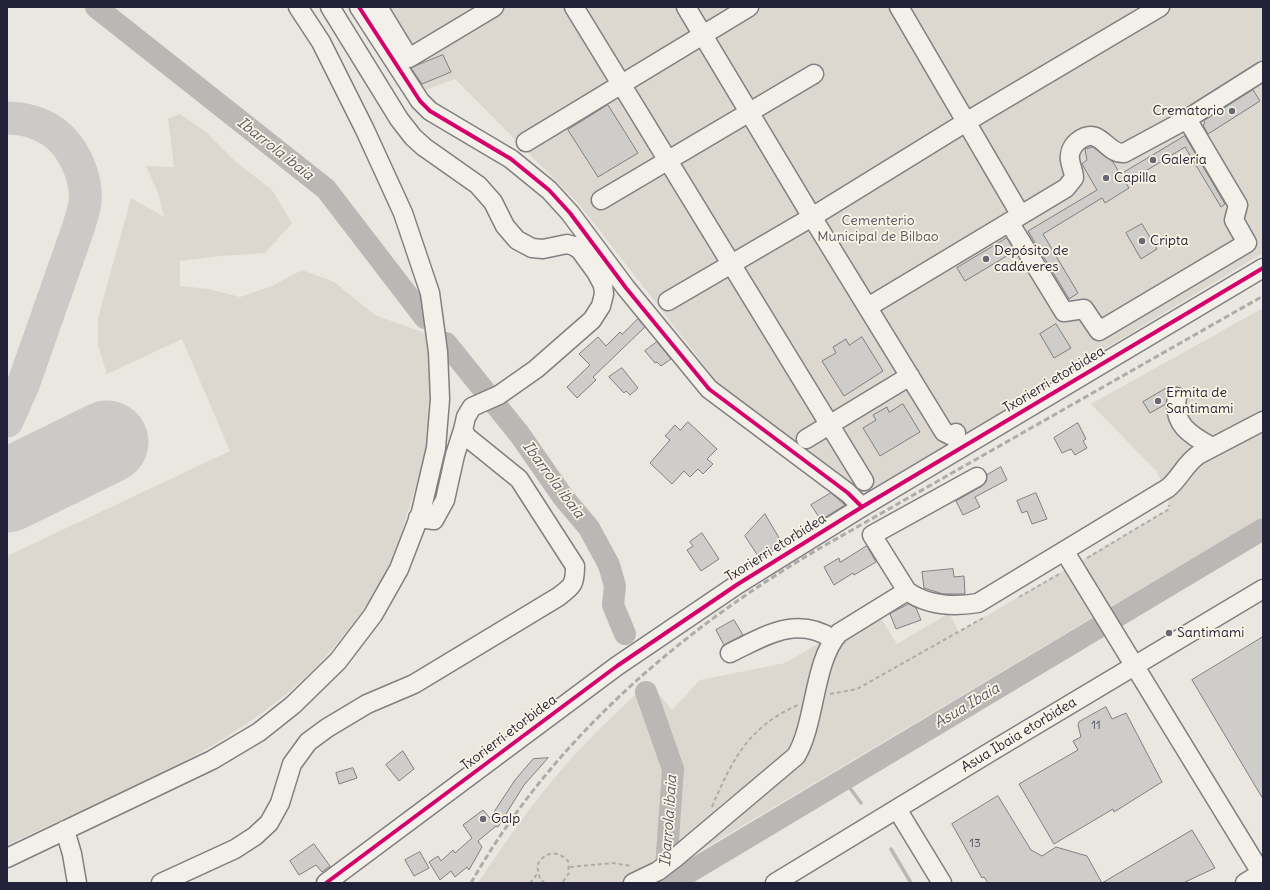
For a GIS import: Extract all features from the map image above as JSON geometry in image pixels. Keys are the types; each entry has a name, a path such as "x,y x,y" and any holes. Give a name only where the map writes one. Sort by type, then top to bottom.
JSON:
{"street":[{"path":"7,858 212,760 259,732 293,705 338,661 373,615 399,569 418,518 436,448 440,399 438,352 430,293 403,213 365,130 321,42 298,7"},
{"path":"330,7 399,119 413,137 424,147 478,184 493,202 505,226 517,240 532,248 543,248 567,244 580,250 596,272 603,285 604,294 601,306 592,320 536,369 499,396 472,407 466,417 455,455 446,500 434,520 418,518"},
{"path":"359,7 420,101 430,112 511,159 549,190 570,214 626,288 709,389 848,493 862,507"},
{"path":"378,7 410,58 494,7"},
{"path":"574,7 864,481"},
{"path":"686,7 812,217 944,432 952,436 956,434"},
{"path":"526,142 749,7"},
{"path":"899,7 966,122 1014,218 1064,312 1084,309 1099,330 1247,243 1234,220 1238,205 1187,119"},
{"path":"668,301 812,217 966,122 1160,7"},
{"path":"868,306 936,268 1014,218 1071,184 1074,178 1070,160 1071,150 1076,143 1084,137 1090,136 1096,138 1114,152 1124,153 1187,119 1263,71"},
{"path":"601,200 814,74"},
{"name":"Txorierri etorbidea","path":"326,883 617,666 738,584 862,507 1263,268"},
{"path":"601,306 615,300 626,288"},
{"path":"1170,289 1186,313"},
{"path":"806,439 910,376"},
{"path":"1177,397 1176,414 1179,421 1190,432 1212,447"},
{"path":"977,477 872,535 907,591 915,597 940,604 965,605 978,603 1069,559 1178,480 1182,470 1190,460 1263,421"},
{"path":"161,883 235,849 255,836 270,823 280,803 292,764 308,742 327,728 367,704 414,684 568,590 575,580 575,566 518,479 468,437 463,430"},
{"path":"1069,559 1262,874 1245,883"},
{"name":"Asua Ibaia etorbidea","path":"775,883 1263,589"},
{"path":"634,875 658,871 796,756 800,749 826,654 834,639 849,626 907,591"},
{"path":"730,653 786,628 801,627 822,632 834,639"},
{"path":"897,809 942,883"},
{"path":"65,830 72,854 77,883"}],"path":[{"path":"1012,601 1069,559 1169,509 1168,488"},
{"path":"710,812 733,761 756,731 786,710 815,697 857,689 986,616"},
{"path":"530,883 538,873 540,860 544,855 551,853 563,856 570,867"},
{"path":"570,867 613,863 634,875"},
{"path":"562,883 566,879 570,867"},
{"path":"538,873 545,883"}],"green space":[{"name":"Cementerio Municipal de Bilbao","path":"372,7 1263,7 1263,253 859,498 722,388 579,204 455,79 423,91"},
{"path":"180,114 206,132 236,162 272,190 292,223 265,253 220,256 180,261 180,286 209,289 240,297 272,286 302,270 334,282 375,315 430,335 432,372 431,409 427,443 417,484 397,546 384,578 373,597 351,626 317,666 279,700 237,730 194,756 148,780 7,845 7,556 230,451 182,339 107,374 98,345 98,318 131,198 164,217 158,193 146,166 174,167 168,119"},
{"path":"1263,308 1263,516 695,854 656,883 478,883 521,820 556,775 618,711 649,682 672,710 700,680 785,663 876,610 897,644 949,613 959,632 1169,509 1168,495 1156,471 1091,404"}],"building":[{"path":"443,55 451,72 422,84 411,68"},
{"name":"Crematorio","path":"1253,90 1260,101 1208,134 1203,125 1205,123 1204,121"},
{"path":"608,105 638,153 598,177 568,130"},
{"path":"1185,136 1225,204 1221,207 1185,147 1126,183 1129,188 1105,203 1102,198 1043,234 1078,293 1069,299 1028,231 1097,190 1082,164 1087,160 1085,149 1093,147 1113,162 1120,174"},
{"name":"Cripta","path":"1142,224 1157,249 1141,259 1126,233"},
{"name":"Depósito de cadáveres","path":"1007,238 1015,251 965,281 957,268"},
{"path":"638,319 645,327 593,377 596,380 577,398 567,387 590,365 579,354 598,337 606,346 620,332 622,334"},
{"path":"1056,324 1071,348 1054,358 1040,334"},
{"path":"862,337 883,371 844,396 822,361 836,353 833,347 846,339 849,345"},
{"path":"657,342 671,359 661,366 657,362 655,363 645,351"},
{"path":"622,368 638,388 630,395 626,391 624,393 609,377"},
{"name":"Ermita de Santimami","path":"1167,388 1166,404 1150,413 1143,402"},
{"path":"903,404 920,432 880,456 863,428 876,420 873,415 887,407 889,412"},
{"path":"688,422 717,449 707,459 713,464 703,474 698,469 690,477 684,471 672,484 650,463 670,440 665,436 675,425 680,430"},
{"path":"1078,423 1086,439 1083,441 1087,448 1075,455 1071,449 1062,453 1054,438"},
{"path":"1001,467 1007,480 975,497 980,507 963,515 956,501 982,486 986,482 987,475"},
{"path":"831,493 845,505 821,520 811,505"},
{"path":"1036,493 1047,519 1032,524 1027,511 1022,513 1017,501"},
{"path":"765,514 782,543 758,556 745,536"},
{"path":"702,533 719,559 701,571 687,550 693,546 690,542"},
{"path":"867,546 876,562 854,575 853,573 834,585 824,567 839,558 840,562"},
{"path":"953,569 954,577 964,576 965,594 943,594 924,588 922,572"},
{"path":"909,604 916,608 921,620 896,629 890,614"},
{"path":"734,620 743,635 724,645 716,630"},
{"path":"1263,637 1263,799 1192,680"},
{"path":"1106,707 1112,719 1126,713 1162,782 1114,812 1113,809 1054,844 1019,784 1078,750 1073,741 1081,737 1078,725 1079,722"},
{"path":"403,751 414,769 399,781 386,765"},
{"path":"548,758 524,785 498,827 496,826 478,841 482,847 469,870 467,867 455,877 451,871 440,880 429,862 438,856 441,861 453,850 455,853 472,838 463,825 483,810 490,818 515,780 533,759"},
{"path":"353,768 357,778 339,784 336,773"},
{"path":"998,796 1031,850 1042,856 1056,847 1087,856 1102,883 988,883 984,877 982,878 952,824"},
{"path":"1192,830 1215,868 1183,883 1102,883"},
{"path":"314,844 330,866 322,872 316,865 299,875 290,861"},
{"path":"420,852 429,868 414,876 405,860"}],"waterway":[{"name":"Ibarrola ibaia","path":"96,7 326,189 425,318"},
{"name":"Ibarrola ibaia","path":"446,343 520,435 563,497 589,528 609,565 615,586 613,605 625,634"},
{"name":"Asua Ibaia","path":"671,883 1263,529"},
{"name":"Ibarrola ibaia","path":"646,692 673,769 665,882"},
{"path":"844,780 861,803"},
{"path":"891,849 911,883"}],"taxiway":[{"path":"7,118 32,122 52,131 61,138 75,157 80,169 83,177 85,198 79,226 23,385 7,421"}],"runway":[{"path":"7,491 107,442"}],"railway":[{"path":"471,883 504,831 540,782 580,735 624,692 670,652 719,614 770,579 822,547 1263,296"}],"cycle path":[{"path":"359,7 420,101 430,111 511,159 549,190 570,213 626,288 709,389 848,493 862,507"},
{"path":"326,883 617,666 738,584 862,507 1263,268"}],"place":[{"name":"Crematorio","path":"1232,111"},
{"name":"Galería","path":"1153,160"},
{"name":"Capilla","path":"1106,178"},
{"name":"Cripta","path":"1142,241"},
{"name":"Depósito de cadáveres","path":"986,259"},
{"name":"Ermita de Santimami","path":"1158,401"},
{"name":"Santimami","path":"1169,633"},
{"name":"Galp","path":"483,819"}]}
